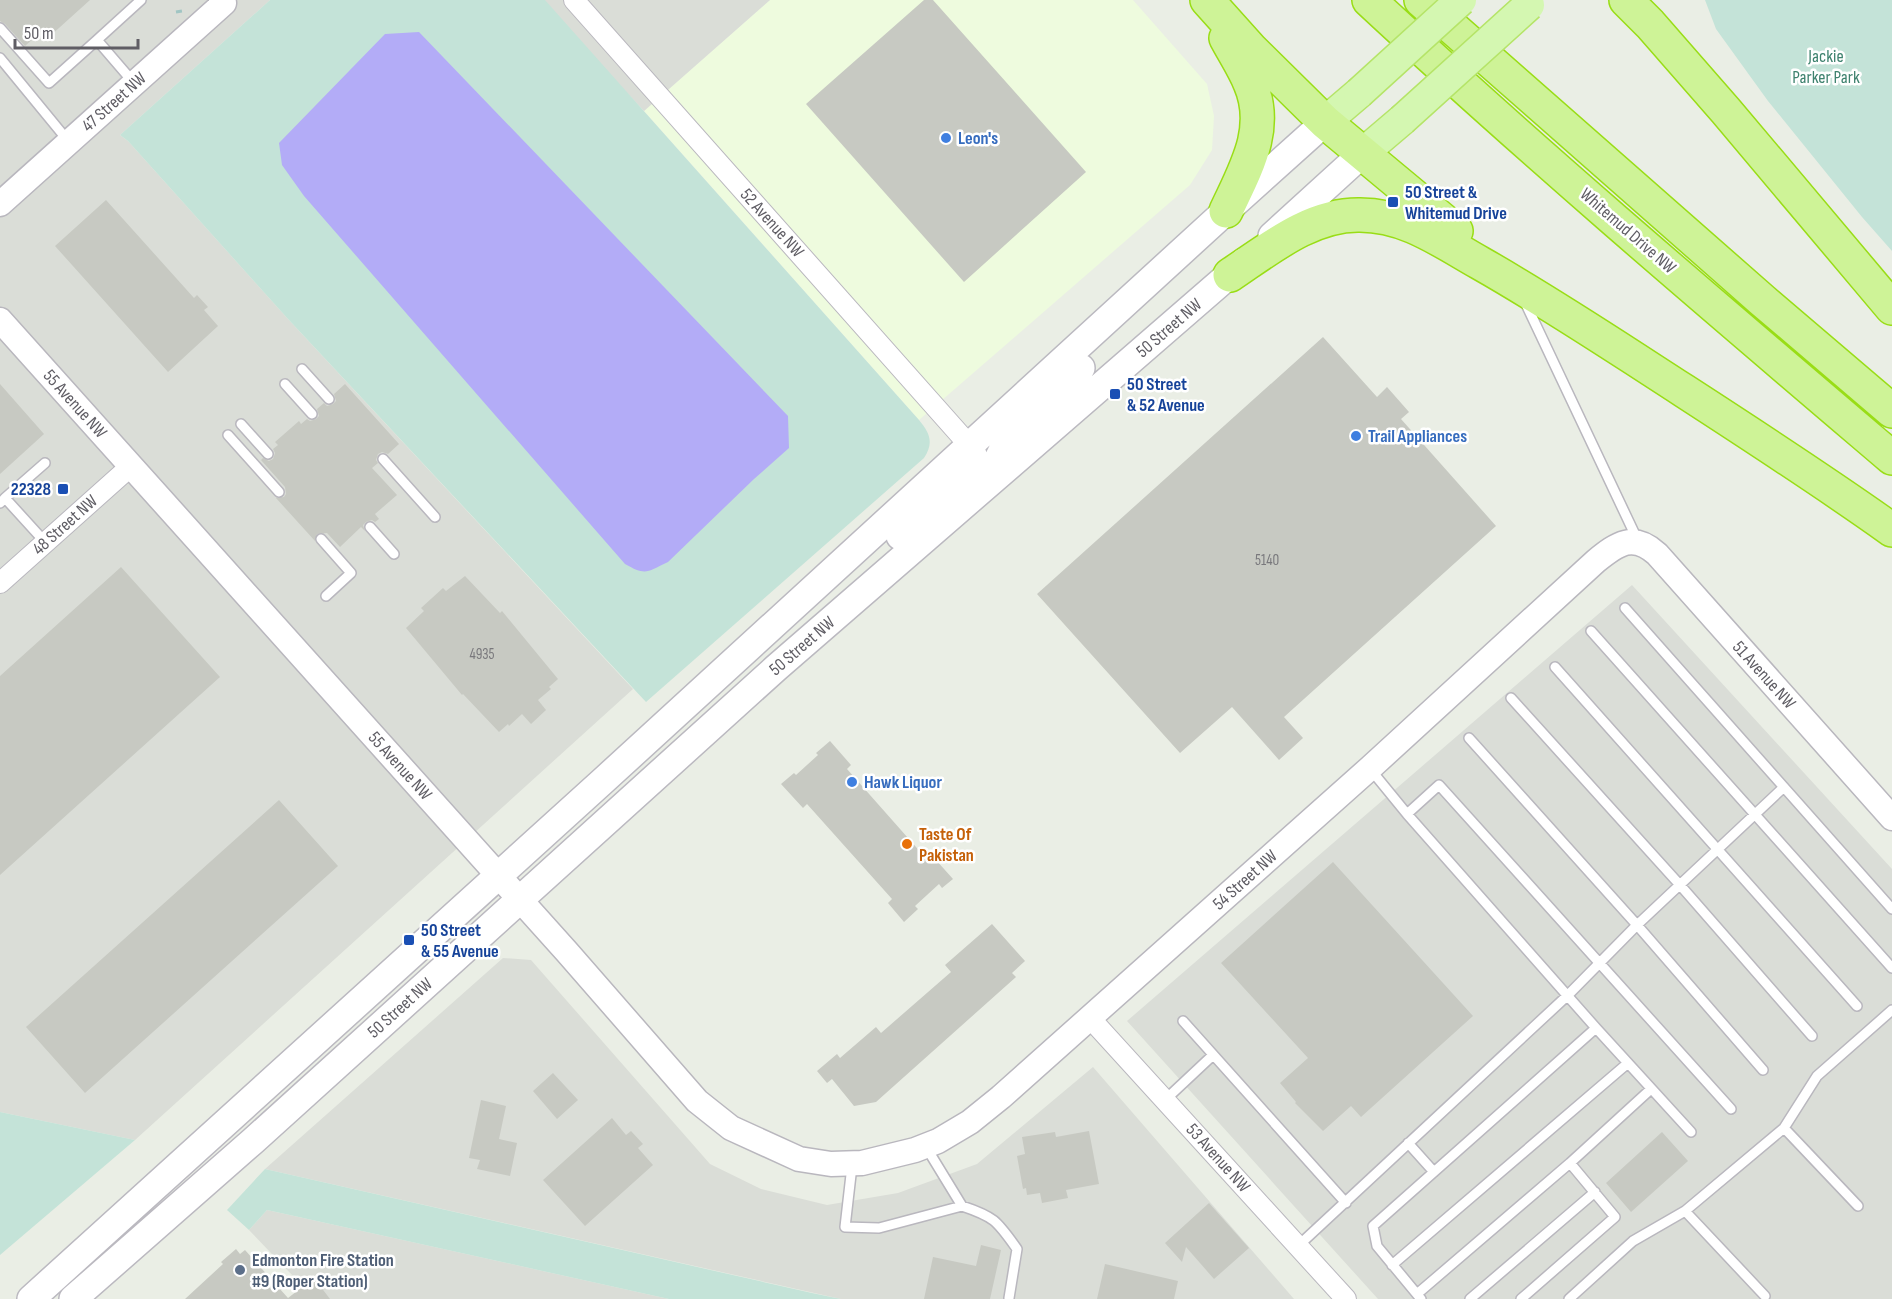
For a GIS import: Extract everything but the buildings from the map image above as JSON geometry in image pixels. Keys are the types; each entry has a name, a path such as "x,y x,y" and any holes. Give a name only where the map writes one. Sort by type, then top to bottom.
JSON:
{"highway":[{"path":"1206,0 1251,49 1325,122 1524,288"},
{"path":"1206,0 1251,85 1257,110 1257,139 1226,211"},
{"name":"Whitemud Drive NW","path":"1369,0 1465,89 1892,458"},
{"name":"Whitemud Drive NW","path":"1421,0 1892,411"},
{"path":"1626,0 1726,111 1892,308"},
{"path":"1656,0 1726,111"},
{"path":"1230,275 1293,233 1340,215 1391,218 1420,228 1524,288 1834,488 1892,530"}],"main road":[{"name":"50 Street NW","path":"73,1299 150,1211 498,875 1226,211 1461,0"},
{"name":"50 Street NW","path":"31,1299 150,1211 261,1134 776,668 1230,275 1532,3"},
{"path":"998,475 997,461 1008,439 1120,329 1160,272"},
{"path":"776,668 848,585 961,480 972,466 974,455 970,446"}],"street":[{"name":"52 Avenue NW","path":"574,0 970,446"},
{"name":"47 Street NW","path":"0,204 224,1"},
{"name":"55 Avenue NW","path":"0,320 520,899 697,1101 731,1128 799,1159 842,1164"},
{"name":"48 Street NW","path":"0,583 130,466"},
{"name":"54 Street NW","path":"842,1164 915,1150 938,1141 970,1122 1001,1097 1370,768 1596,561 1616,545 1634,543"},
{"name":"51 Avenue NW","path":"1634,543 1650,548 1656,554 1892,818"},
{"name":"53 Avenue NW","path":"1090,1018 1346,1299"}],"lane":[{"path":"0,28 49,83 141,0"},
{"path":"97,40 134,83"},
{"path":"0,58 69,142"},
{"path":"1524,288 1634,543"},
{"path":"302,369 329,399"},
{"path":"285,384 312,414"},
{"path":"241,424 268,453"},
{"path":"228,435 279,492"},
{"path":"383,459 435,517"},
{"path":"45,463 3,500 45,542"},
{"path":"370,527 394,554"},
{"path":"321,539 351,573 326,596"},
{"path":"1625,608 1892,909"},
{"path":"1591,631 1892,968"},
{"path":"1555,667 1719,848 1857,1006"},
{"path":"1511,698 1680,885 1812,1036"},
{"path":"1469,738 1763,1070"},
{"path":"1370,768 1407,814 1691,1132"},
{"path":"1407,814 1439,784 1731,1109"},
{"path":"1298,1246 1568,995 1636,925 1784,787"},
{"path":"1569,1299 1633,1241 1685,1211 1784,1128 1817,1076 1892,1010"},
{"path":"1183,1021 1346,1203"},
{"path":"1596,1028 1373,1226 1377,1246 1419,1297 1651,1089"},
{"path":"1165,1100 1213,1055"},
{"path":"1392,1264 1628,1064"},
{"path":"1784,1128 1858,1206"},
{"path":"1408,1143 1434,1172"},
{"path":"926,1146 962,1206"},
{"path":"1521,1299 1615,1217 1570,1163"},
{"path":"842,1164 845,1227 879,1228 962,1206 986,1214 999,1224 1017,1249 1009,1298"},
{"path":"1470,1299 1595,1192"},
{"path":"1685,1211 1764,1296"}],"path":[{"path":"176,12 183,11"}],"shaded area":[{"path":"0,0 270,0 120,135 633,689 135,1140 0,1112"},
{"path":"540,0 770,0 644,111"},
{"path":"770,0 1133,0 1207,84 1214,116 1212,150 1190,185 919,420 644,111"},
{"path":"419,32 788,416 789,448 668,562 655,568 642,571 625,564 304,196 282,165 279,143 385,34"},
{"path":"1632,585 1892,869 1892,1299 1378,1299 1127,1021"},
{"path":"503,958 531,960 710,1164 761,1189 827,1205 898,1193 977,1164 1093,1067 1294,1299 841,1299 265,1169"},
{"path":"267,1210 669,1299 315,1299 249,1230"}],"green space":[{"path":"270,0 545,0 919,420 926,429 930,443 924,458 646,702 288,319 128,141 120,135"},
{"name":"Jackie Parker Park","path":"1705,0 1892,0 1892,251 1768,101 1716,29"},
{"path":"0,1112 135,1140 0,1255"},
{"path":"265,1169 841,1299 669,1299 267,1210 249,1230 227,1210"}],"place":[{"name":"Leon's","path":"946,138"},
{"name":"50 Street & Whitemud Drive","path":"1393,202"},
{"name":"50 Street & 52 Avenue","path":"1115,394"},
{"name":"Trail Appliances","path":"1356,436"},
{"name":"22328","path":"63,489"},
{"name":"Hawk Liquor","path":"852,782"},
{"name":"Taste Of Pakistan","path":"907,844"},
{"name":"50 Street & 55 Avenue","path":"409,940"},
{"name":"Edmonton Fire Station #9 (Roper Station)","path":"240,1270"}]}
